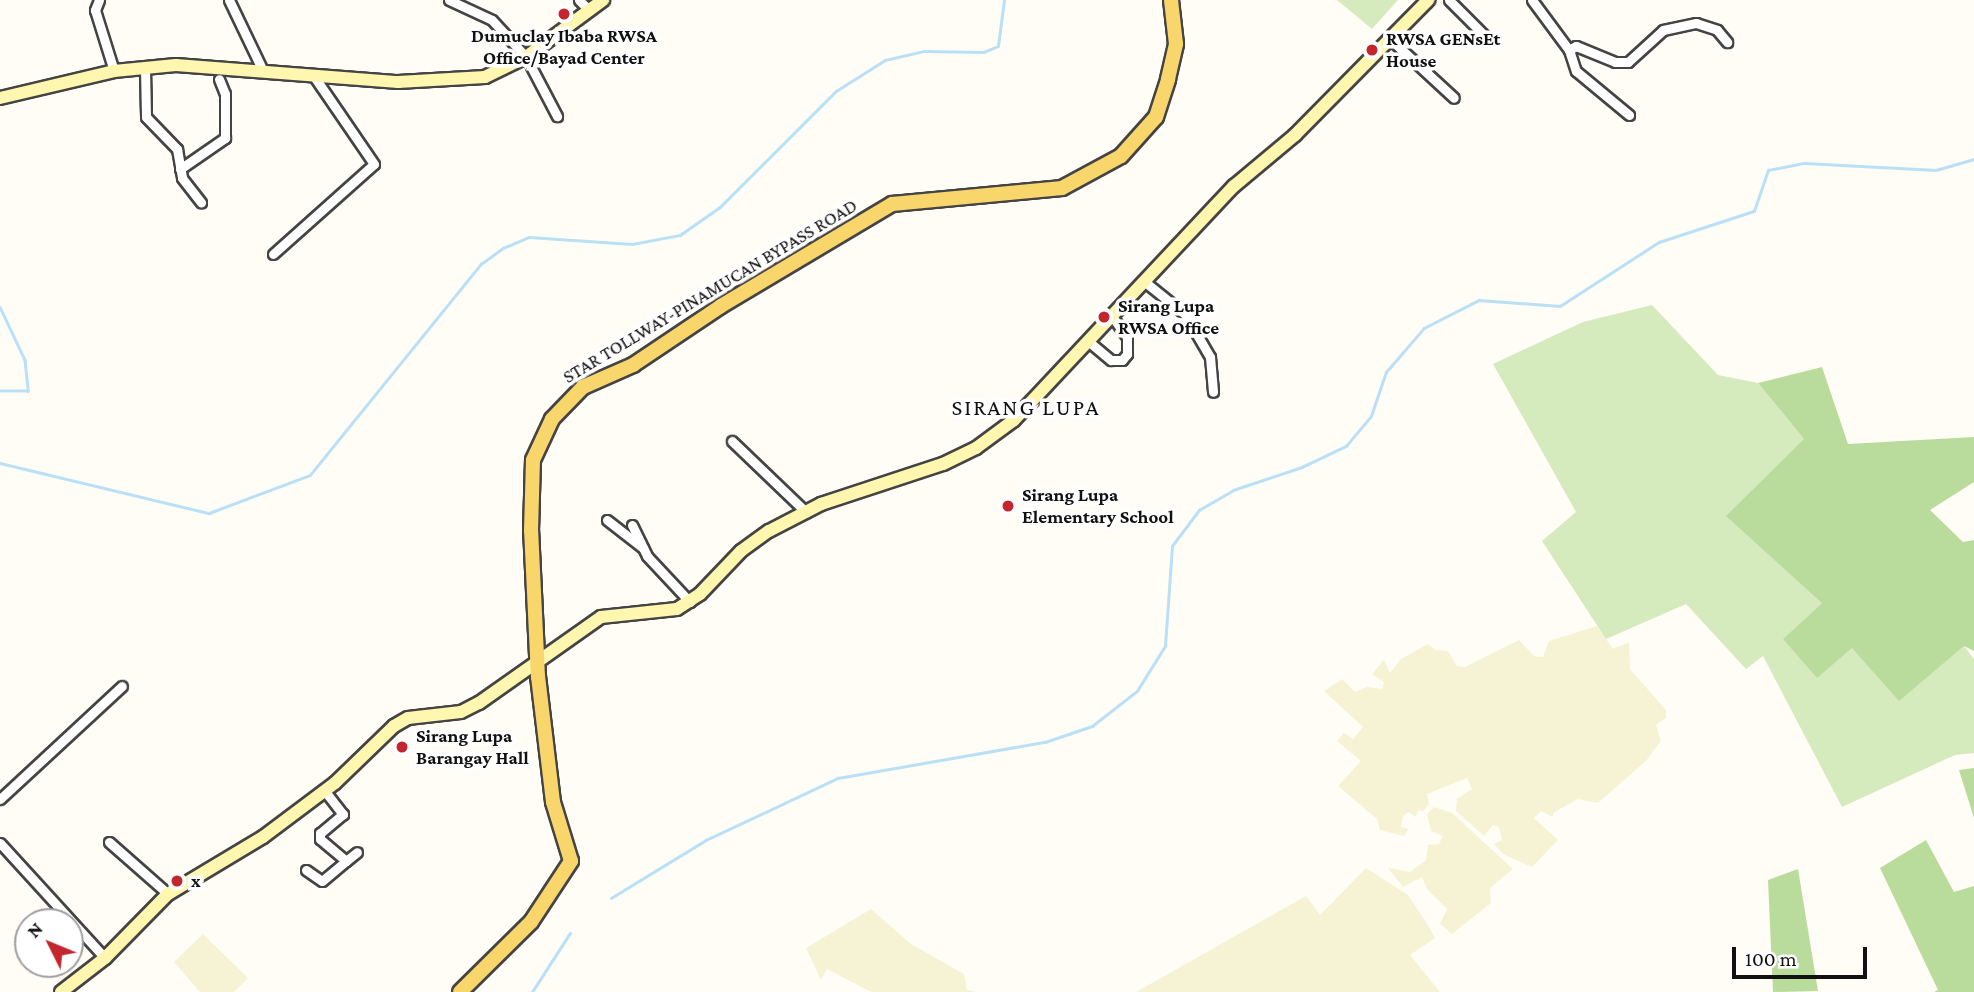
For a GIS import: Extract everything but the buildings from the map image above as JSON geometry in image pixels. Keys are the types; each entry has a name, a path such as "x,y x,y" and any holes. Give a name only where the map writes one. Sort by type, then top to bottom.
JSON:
{"main road":[{"name":"STAR TOLLWAY-PINAMUCAN BYPASS ROAD","path":"460,992 531,922 571,861 553,802 537,662 533,460 540,439 566,402 583,387 633,365 721,306 892,204 1062,188 1110,163 1156,117 1175,44 1171,0"}],"street":[{"path":"99,0 95,10 114,71"},
{"path":"229,0 264,71"},
{"path":"449,0 489,17 526,57 557,116"},
{"path":"0,98 114,71 176,65 433,83 485,77 526,57 584,5 603,0"},
{"path":"61,992 105,958 168,894 242,852 324,790 394,726 425,714 461,712 601,617 666,612 690,602 754,541 806,512 943,464 976,448 1014,420 1234,186 1295,135 1428,0"},
{"path":"1449,0 1488,39"},
{"path":"1532,0 1569,50 1585,80 1629,115"},
{"path":"1569,50 1576,46 1615,62 1628,62 1663,30 1696,23 1717,30 1727,42"},
{"path":"1390,38 1454,98"},
{"path":"145,68 142,107 177,149 180,169 201,202"},
{"path":"273,254 374,164 313,75"},
{"path":"180,169 225,138 225,94 219,79"},
{"path":"1145,282 1185,313 1210,357 1213,392"},
{"path":"1088,341 1111,360 1122,360 1127,354 1126,337 1112,316"},
{"path":"732,441 806,512"},
{"path":"607,520 643,548 690,602"},
{"path":"632,526 643,548"},
{"path":"0,799 122,686"},
{"path":"324,790 343,814 319,836 345,861"},
{"path":"109,842 168,894"},
{"path":"0,843 105,958"},
{"path":"306,870 322,881 357,852"}],"shaded area":[{"path":"1597,626 1613,649 1629,642 1630,669 1666,710 1666,718 1656,725 1661,741 1646,761 1598,803 1578,799 1553,813 1553,817 1541,811 1534,818 1558,840 1532,867 1503,854 1494,844 1502,840 1499,827 1493,825 1484,836 1456,811 1457,799 1472,789 1467,778 1427,794 1429,804 1423,811 1418,810 1416,817 1408,812 1403,816 1401,827 1408,829 1404,836 1380,830 1377,819 1338,786 1361,761 1337,741 1344,733 1353,739 1363,727 1324,691 1342,679 1355,692 1367,687 1382,689 1384,682 1372,674 1384,660 1390,673 1401,659 1428,644 1436,650 1448,651 1457,666 1465,667 1519,640 1534,656 1543,657 1549,641"},
{"path":"1434,807 1452,813 1513,869 1490,888 1491,903 1452,934 1440,924 1447,909 1427,889 1422,877 1403,887 1388,868 1410,872 1426,860 1428,845 1439,844 1443,836 1431,831 1427,814"},
{"path":"1366,868 1408,895 1426,922 1435,938 1410,955 1440,992 1136,992 1306,896 1320,915"},
{"path":"871,909 911,944 964,974 967,990 976,992 871,992 827,969 821,980 806,948"},
{"path":"203,934 248,978 234,992 200,992 174,962"}],"green space":[{"path":"1337,0 1398,0 1372,29"},
{"path":"1652,305 1718,375 1758,383 1804,439 1822,603 1783,639 1852,647 1899,700 1964,646 1974,659 1974,753 1955,755 1842,807 1763,656 1746,669 1686,604 1606,639 1542,541 1576,512 1493,364 1583,322"},
{"path":"1822,367 1848,444 1974,437 1974,482 1930,510 1963,542 1974,540 1974,651 1964,646 1899,701 1852,648 1817,678 1783,639 1822,603 1726,516 1804,439 1758,383"},
{"path":"1974,768 1974,818 1959,770"},
{"path":"1926,840 1954,892 1974,886 1974,992 1934,992 1938,990 1880,868"},
{"path":"1798,869 1818,991 1773,992 1768,880"}],"waterway":[{"path":"0,463 209,513 310,475 481,264 503,248 529,237 632,244 680,235 720,207 836,91 885,60 924,51 984,52 998,46 1004,0"},
{"path":"611,898 706,840 838,778 1045,742 1092,726 1137,691 1165,646 1172,546 1199,510 1233,490 1302,467 1346,446 1371,416 1386,372 1424,328 1479,300 1560,306 1659,242 1754,211 1768,170 1805,163 1936,170 1974,159"},
{"path":"0,307 25,360 28,391 0,391"},
{"path":"532,992 570,933"}],"place":[{"name":"Dumuclay Ibaba RWSA Office/Bayad Center","path":"564,14"},
{"name":"RWSA GENsEt House","path":"1372,50"},
{"name":"Sirang Lupa RWSA Office","path":"1104,317"},
{"name":"Sirang Lupa Elementary School","path":"1008,506"},
{"name":"Sirang Lupa Barangay Hall","path":"402,747"},
{"name":"x","path":"177,881"}],"district":[{"name":"SIRANG LUPA","path":"1026,407"}]}
